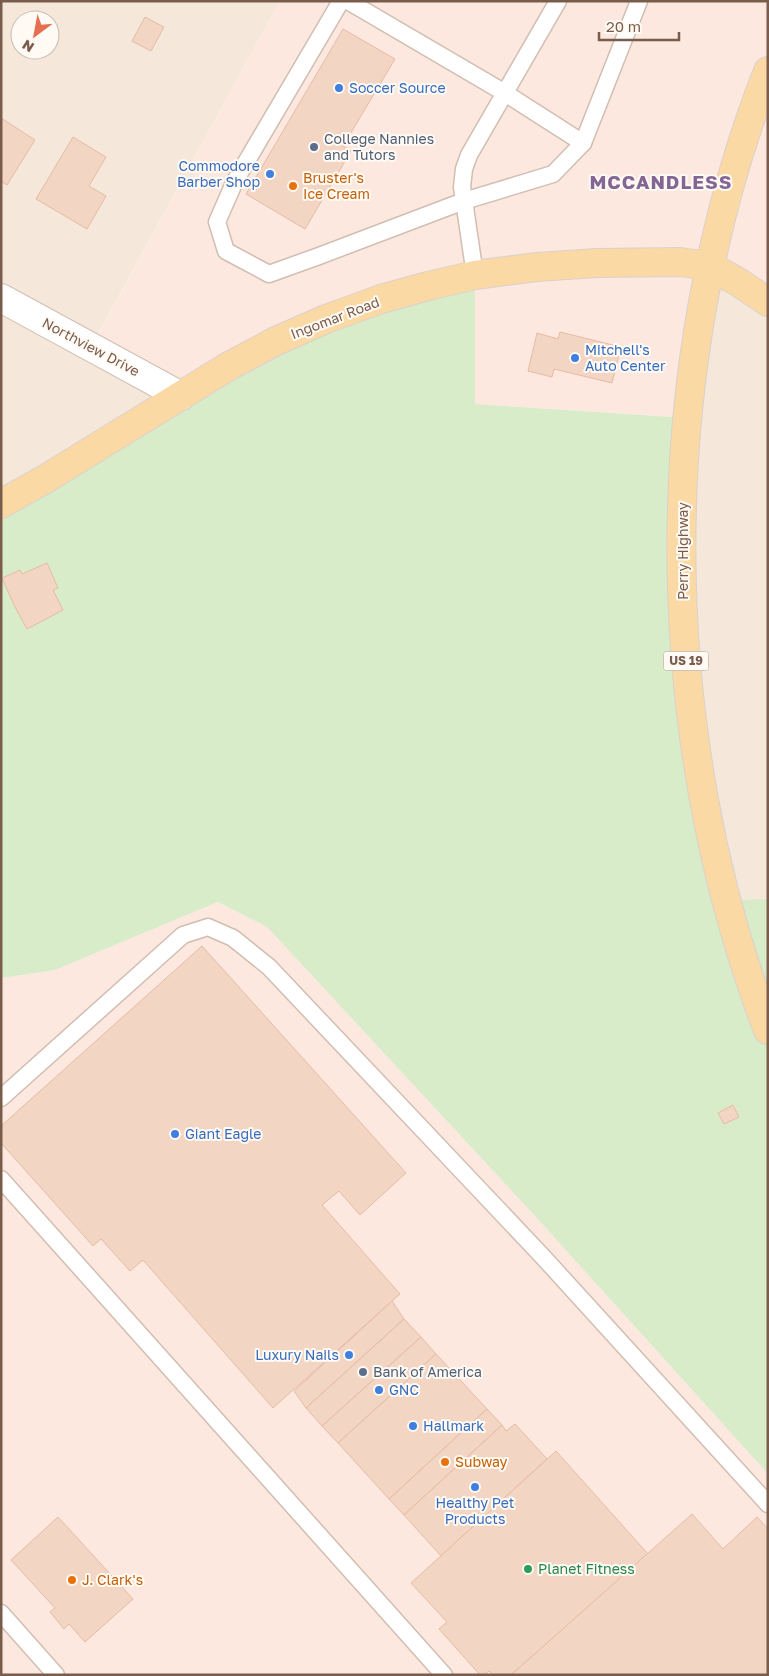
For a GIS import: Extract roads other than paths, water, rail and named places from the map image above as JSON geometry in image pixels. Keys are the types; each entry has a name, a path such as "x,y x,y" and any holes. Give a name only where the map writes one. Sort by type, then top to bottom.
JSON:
{"main road":[{"name":"Perry Highway","path":"768,71 734,172 710,266 698,327 684,465 682,529 684,629 703,792 726,900 768,1030"},
{"name":"Ingomar Road","path":"1,504 276,341 326,319 381,299 475,275 537,267 597,262 656,261 710,266"},
{"path":"710,266 768,302"}],"street":[{"name":"Northview Drive","path":"1,298 181,396"}],"lane":[{"path":"340,1 235,181 217,222 226,251 269,274 464,202 553,174 583,143 639,1"},
{"path":"348,1 505,93 583,143"},
{"path":"475,275 462,187 466,162 558,1"},
{"path":"1,1098 183,935 208,927 233,938 269,967 537,1251 768,1504"},
{"path":"1,1179 444,1675"},
{"path":"1,1614 56,1675"}],"place":[{"name":"Soccer Source","path":"339,88"},
{"name":"College Nannies and Tutors","path":"314,147"},
{"name":"Commodore Barber Shop","path":"270,174"},
{"name":"Bruster's Ice Cream","path":"293,186"},
{"name":"Mitchell's Auto Center","path":"575,358"},
{"name":"Giant Eagle","path":"175,1134"},
{"name":"Luxury Nails","path":"349,1355"},
{"name":"Bank of America","path":"363,1372"},
{"name":"GNC","path":"379,1390"},
{"name":"Hallmark","path":"413,1426"},
{"name":"Subway","path":"445,1462"},
{"name":"Healthy Pet Products","path":"475,1487"},
{"name":"Planet Fitness","path":"528,1569"},
{"name":"J. Clark's","path":"72,1580"}],"district":[{"name":"MCCANDLESS","path":"661,182"}]}
